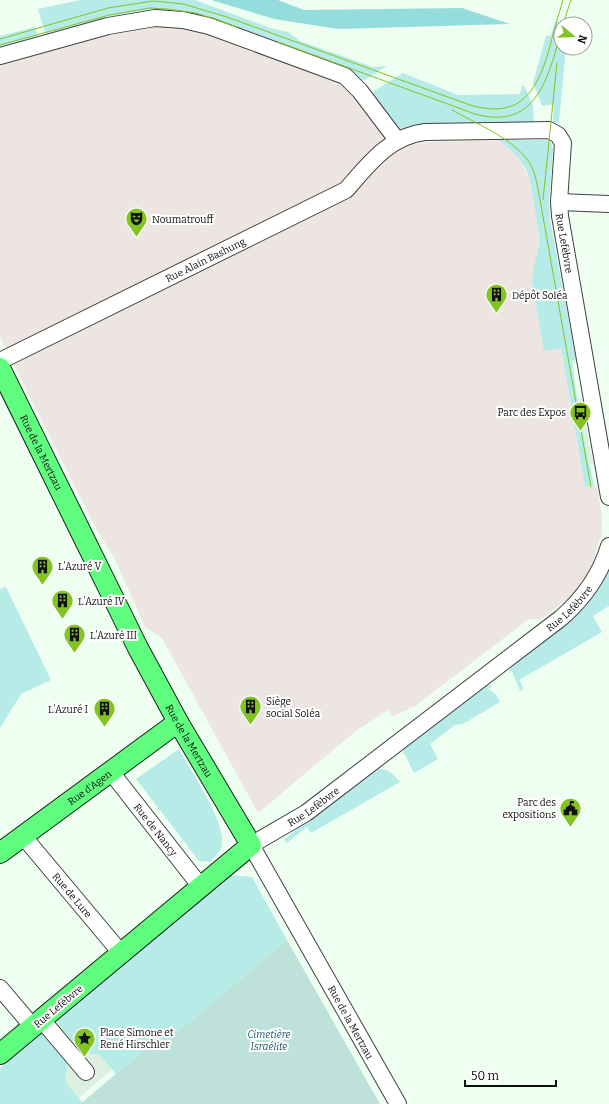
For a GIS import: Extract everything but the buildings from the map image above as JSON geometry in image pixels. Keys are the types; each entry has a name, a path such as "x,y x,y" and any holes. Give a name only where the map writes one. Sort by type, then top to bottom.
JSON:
{"main road":[{"name":"Rue de la Mertzau","path":"0,368 138,648 178,722 251,845"},
{"name":"Rue d'Agen","path":"0,853 178,722"},
{"name":"Rue Lefèbvre","path":"0,1054 251,845"}],"street":[{"path":"0,56 108,26 155,18 183,20 209,26 345,76 360,91 397,140"},
{"name":"Rue Alain Bashung","path":"0,361 346,190 377,156 397,140 415,133 533,130 553,132 560,137 562,143 559,202"},
{"path":"559,202 609,204"},
{"name":"Rue Lefèbvre","path":"559,202 609,497"},
{"name":"Rue Lefèbvre","path":"251,845 306,813 561,618 575,606 591,586 605,560 609,546"},
{"name":"Rue de Nancy","path":"111,772 201,887"},
{"name":"Rue de Lure","path":"23,836 121,954"},
{"name":"Rue de la Mertzau","path":"251,845 398,1104"},
{"path":"0,988 38,1023 86,1072"}],"shaded area":[{"path":"80,0 195,0 270,28 288,32 300,41 373,67 387,66 365,80 360,81 192,17 47,40 38,9"},
{"path":"211,0 278,0 304,10 462,8 510,24 338,29 274,19"},
{"path":"168,25 206,31 337,78 356,96 394,143 413,144 428,142 498,140 511,149 520,160 530,181 540,241 533,270 532,283 544,350 561,348 585,487 597,486 602,517 602,532 593,561 585,578 573,594 564,602 541,619 529,619 415,706 392,717 388,710 356,731 258,813 162,638 145,627 114,557 95,527 0,337 0,64 127,30"},
{"path":"35,27 38,37 0,47 0,36"},
{"path":"553,28 553,56 565,56 559,122 553,123 554,104 542,106 533,83 546,36 551,35"},
{"path":"403,73 458,95 520,94 522,85 525,87 533,106 534,124 401,131 394,127 372,97 374,91"},
{"path":"498,140 547,140 551,143 553,149 549,203 550,219 576,360 572,361 577,398 594,486 585,487 561,348 544,351 532,283 533,270 540,241 530,181 522,163"},
{"name":"Parc des Expos","path":"577,398 581,398 593,464 589,465"},
{"path":"609,565 609,606 593,616 602,632 519,680 524,689 520,691 512,671 509,673 510,669"},
{"path":"6,587 51,680 21,694 0,728 0,589"},
{"path":"486,685 493,686 488,689 496,694 500,702 463,724 455,725 430,744 438,759 414,773 404,753 402,755 405,746"},
{"path":"179,749 213,809 222,834 221,849 210,862 199,861 136,779"},
{"path":"375,769 386,770 400,782 311,833 307,827 287,843 284,839"},
{"path":"230,875 252,877 287,940 157,1049 152,1044 116,1074 99,1055 81,1052 56,1021"},
{"name":"Place Simone et René Hirschler","path":"56,1021 80,1052 99,1055 112,1069 79,1098 65,1081 68,1061 43,1031"},
{"path":"43,1031 68,1062 66,1082 82,1102 80,1104 0,1104 0,1068"}],"green space":[{"name":"Cimetière Israélite","path":"287,940 380,1104 80,1104 152,1044 157,1049"}],"tram line":[{"path":"0,39 108,8 153,1 183,4 227,17 470,105 487,108 501,108 513,105 523,99 538,79 544,66 563,0"},
{"path":"566,16 571,0"},
{"path":"0,45 109,15 150,8 196,13 237,27"},
{"path":"278,42 475,114 496,117 513,115 526,107 536,96 544,82 554,56"},
{"path":"543,200 557,63"},
{"path":"452,110 494,132 514,146 529,162 537,181 591,487"}],"place":[{"name":"Noumatrouff","path":"136,238"},
{"name":"Dépôt Soléa","path":"496,314"},
{"name":"Parc des Expos","path":"581,432"},
{"name":"L'Azuré V","path":"42,586"},
{"name":"L'Azuré IV","path":"63,620"},
{"name":"L'Azuré III","path":"74,654"},
{"name":"Siège social Soléa","path":"250,726"},
{"name":"L'Azuré I","path":"104,728"},
{"name":"Parc des expositions","path":"571,828"},
{"name":"Place Simone et René Hirschler","path":"84,1058"}]}
